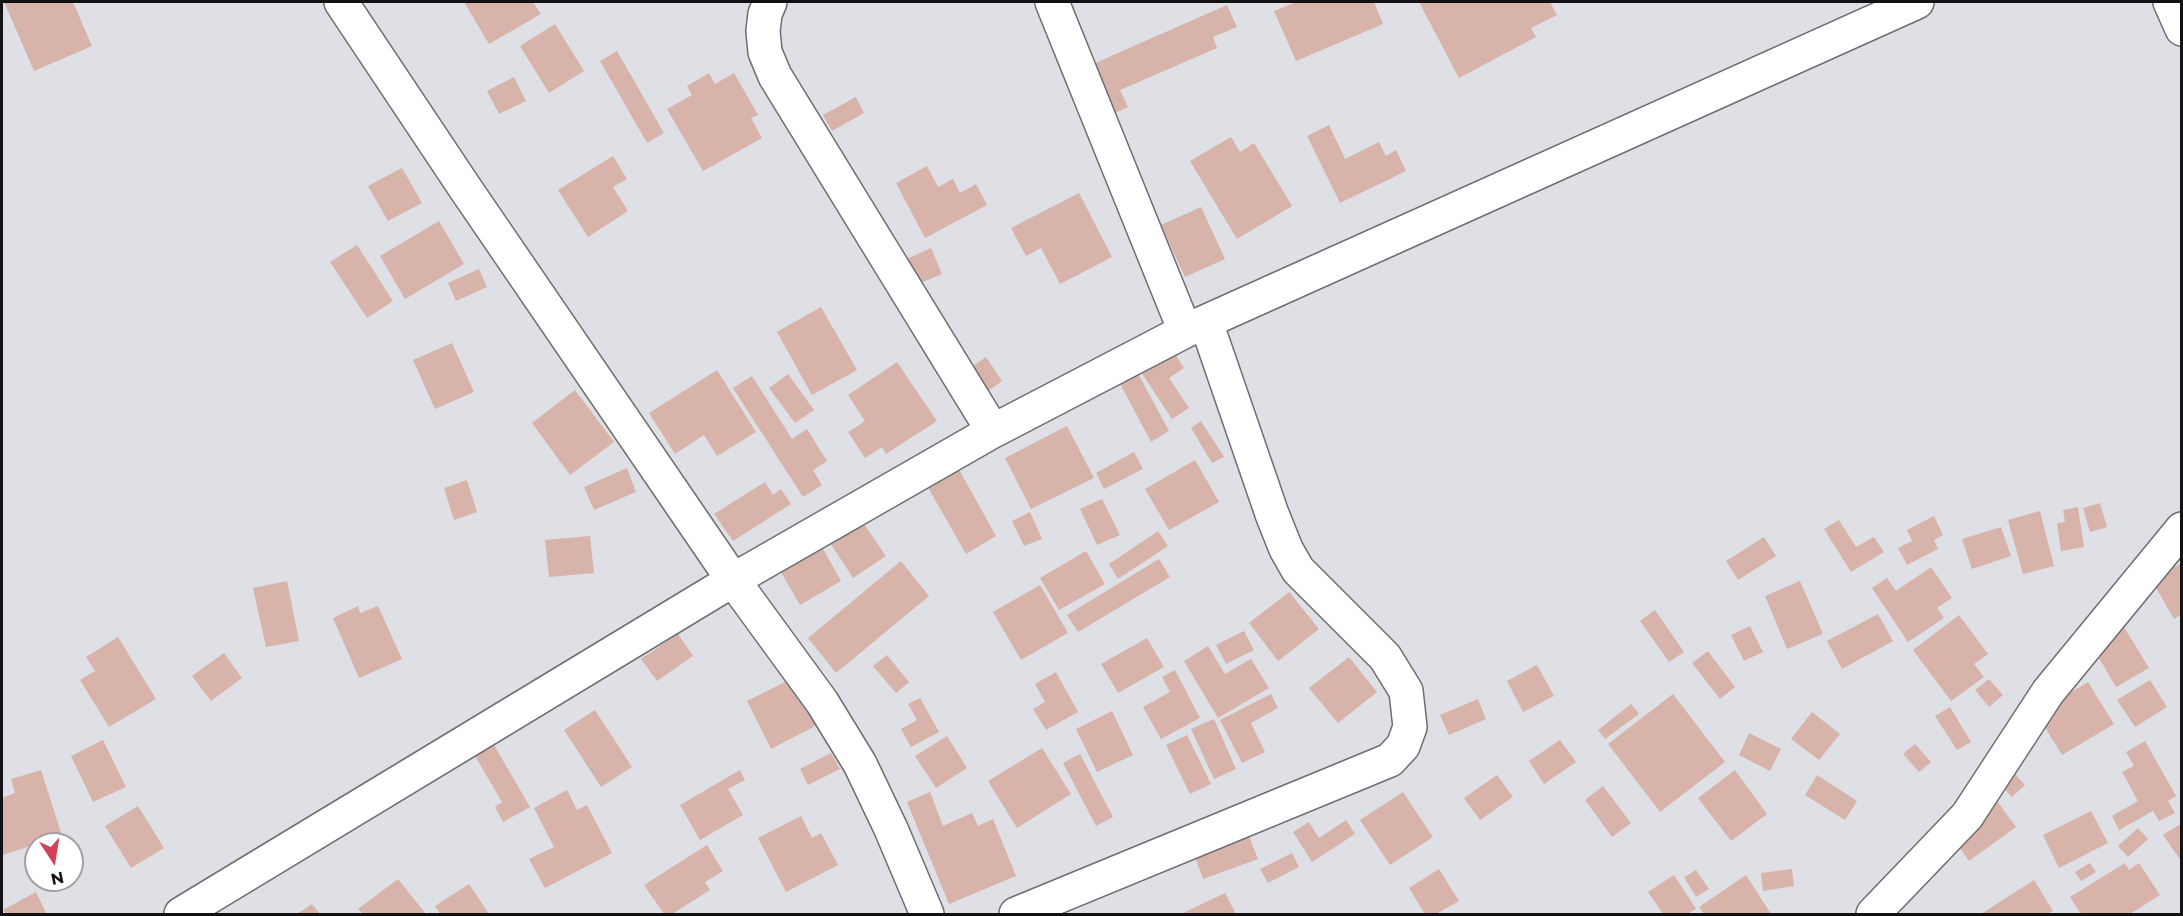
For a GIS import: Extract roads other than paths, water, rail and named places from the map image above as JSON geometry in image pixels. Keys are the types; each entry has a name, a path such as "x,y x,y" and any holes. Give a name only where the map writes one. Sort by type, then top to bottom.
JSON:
{"street":[{"path":"341,2 733,580 822,702 860,764 927,915"},
{"path":"770,2 765,14 763,31 765,52 775,76 993,432"},
{"path":"1016,915 1390,760 1403,746 1410,727 1406,691 1385,657 1298,570 1286,549 1196,327 1052,2"},
{"path":"181,915 733,580 993,432 1196,327 1917,2"},
{"path":"2170,2 2181,29"},
{"path":"1873,915 1967,816 2048,692 2181,529"}]}
